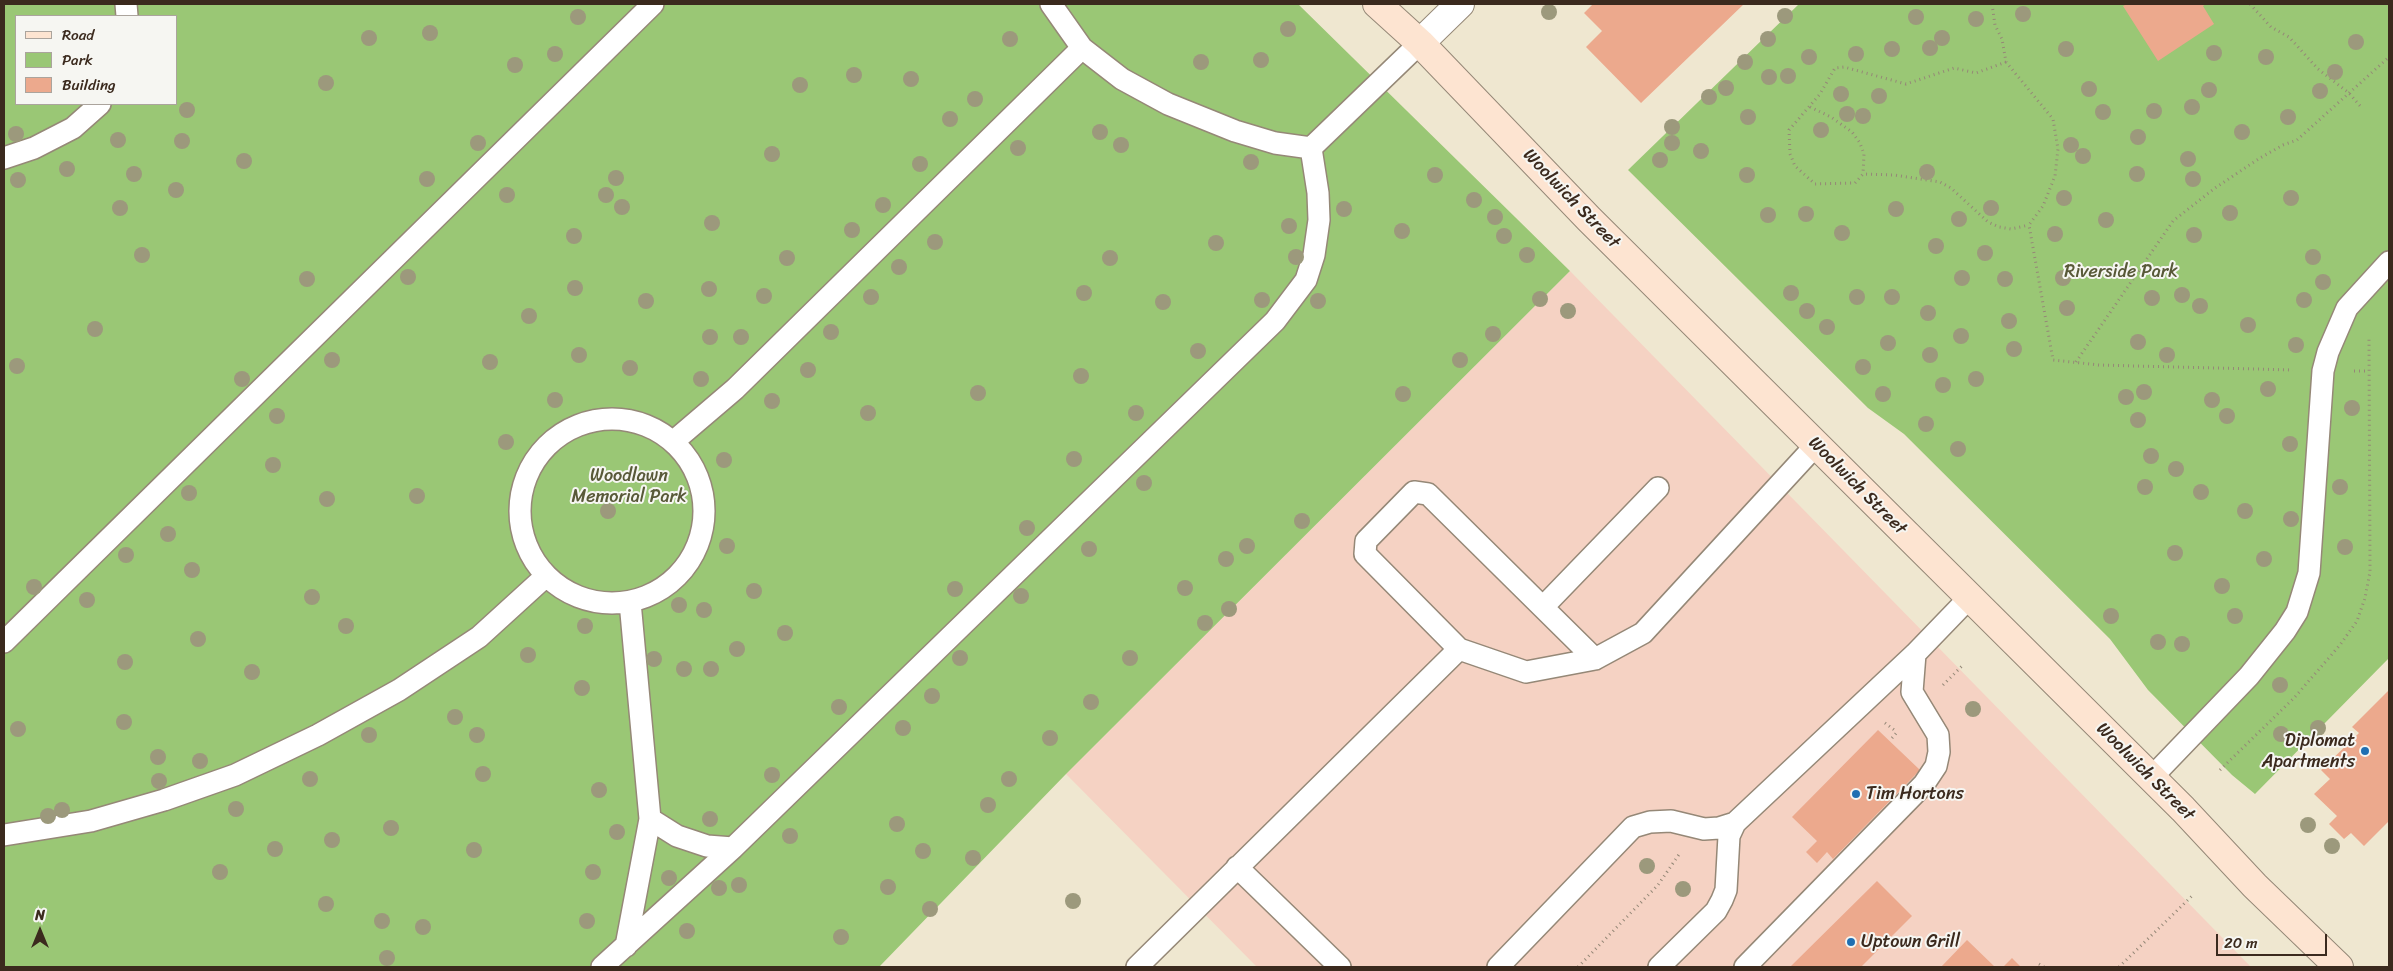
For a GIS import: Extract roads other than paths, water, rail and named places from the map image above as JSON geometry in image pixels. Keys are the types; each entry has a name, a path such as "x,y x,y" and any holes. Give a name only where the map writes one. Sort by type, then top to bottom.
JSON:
{"main road":[{"name":"Woolwich Street","path":"1377,4 1420,43 1589,219 2151,778 2255,886 2339,967"}],"street":[{"path":"1420,43 1460,4"}],"lane":[{"path":"4,642 653,4"},
{"path":"1051,4 1082,48 1122,79 1168,104 1235,131 1275,143 1311,148"},
{"path":"1311,148 1420,43"},
{"path":"674,440 735,389 1082,48"},
{"path":"4,158 34,148 73,128 99,105"},
{"path":"602,967 733,848 1275,321 1306,280 1314,255 1319,220 1318,193 1311,148"},
{"path":"2151,778 2249,676 2285,632 2297,612 2304,592 2311,554 2323,371 2334,334 2347,308 2389,262"},
{"path":"615,418 646,424 674,440 692,463 703,490 705,519 698,547 682,572 660,591 630,602 601,603 571,594 546,576 528,551 519,520 521,489 524,482 534,460 555,436 584,422 615,418"},
{"path":"1595,659 1428,494 1414,492 1366,541 1365,554 1459,649 1526,672 1595,659 1643,633 1816,445"},
{"path":"1543,607 1658,488"},
{"path":"4,835 91,820 164,800 235,775 318,735 407,685 479,637 546,576"},
{"path":"1659,967 1716,911 1722,900 1726,890 1729,836 1735,823 1915,654 1970,598"},
{"path":"626,946 650,819 630,602"},
{"path":"1137,967 1459,649"},
{"path":"1745,967 1924,784 1936,766 1939,752 1938,735 1912,692 1915,654"},
{"path":"650,819 677,836 707,846 733,848"},
{"path":"1498,967 1633,827 1650,822 1671,820 1704,828 1719,828 1735,823"},
{"path":"1237,868 1340,967"}],"place":[{"name":"Diplomat Apartments","path":"2365,751"},
{"name":"Tim Hortons","path":"1856,794"},
{"name":"Uptown Grill","path":"1851,942"}],"park label":[{"name":"Riverside Park","path":"2121,272"},
{"name":"Woodlawn Memorial Park","path":"629,486"}]}
